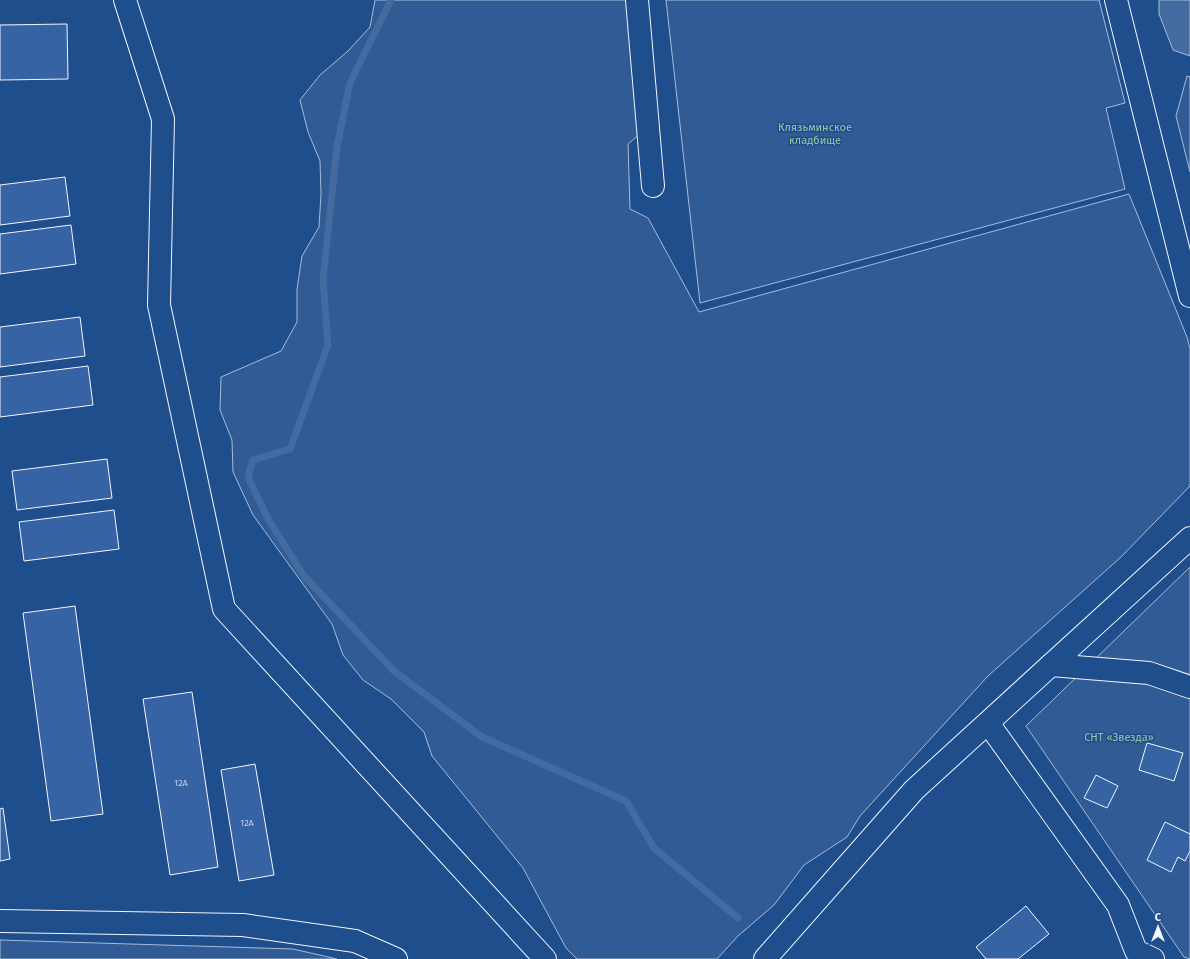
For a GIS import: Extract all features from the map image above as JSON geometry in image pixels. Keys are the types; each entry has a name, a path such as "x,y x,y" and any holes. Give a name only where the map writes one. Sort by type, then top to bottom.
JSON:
{"street":[{"path":"125,0 163,119 159,305 224,609 545,959"},
{"path":"637,0 653,186"},
{"path":"1116,0 1190,296"},
{"path":"765,959 914,790 1190,538"},
{"path":"1051,665 1150,673 1190,687"},
{"path":"988,723 1118,905 1136,951 1153,959"},
{"path":"0,921 243,925 355,941 396,959"}],"green space":[{"path":"375,0 636,0 647,128 628,144 630,209 648,218 699,312 1129,194 1187,337 1190,349 1190,486 1121,557 988,676 860,816 847,837 804,865 774,905 738,936 717,959 577,959 566,948 523,868 432,756 424,732 391,699 363,680 343,655 332,624 253,515 233,472 232,440 220,410 221,377 281,351 297,322 297,289 302,256 319,227 321,194 320,161 308,132 300,100 320,75 348,51 370,27"},
{"name":"Клязьминское кладбище","path":"666,0 1099,0 1125,103 1106,108 1125,189 700,303"},
{"path":"1187,76 1190,77 1190,172 1176,116"},
{"name":"СНТ «Звезда»","path":"1190,567 1190,959 1184,957 1026,726"},
{"path":"0,940 293,949 337,959 0,959"}],"shaded area":[{"path":"1159,0 1190,0 1190,56 1173,50 1159,14"}],"building":[{"path":"67,24 68,79 0,80 0,25"},
{"path":"65,177 70,216 0,225 0,185"},
{"path":"71,225 76,264 0,274 0,234"},
{"path":"80,317 85,356 0,367 0,327"},
{"path":"88,366 93,405 0,417 0,377"},
{"path":"107,459 112,498 17,510 12,471"},
{"path":"114,510 119,549 24,561 19,522"},
{"path":"75,606 103,814 51,821 23,613"},
{"path":"192,692 218,867 170,875 143,699"},
{"path":"1147,743 1183,753 1174,781 1139,770"},
{"path":"255,764 274,875 239,881 221,770"},
{"path":"1096,775 1118,786 1107,808 1084,798"},
{"path":"3,808 10,859 0,861 0,809"},
{"path":"1165,822 1190,834 1190,851 1185,861 1178,857 1171,872 1147,860"},
{"path":"1026,906 1049,934 1018,959 986,959 976,947"}],"waterway":[{"path":"391,0 350,83 337,147 323,279 328,345 290,449 253,460 248,477 268,519 304,576 394,671 482,737 626,801 654,848 738,918"}]}
